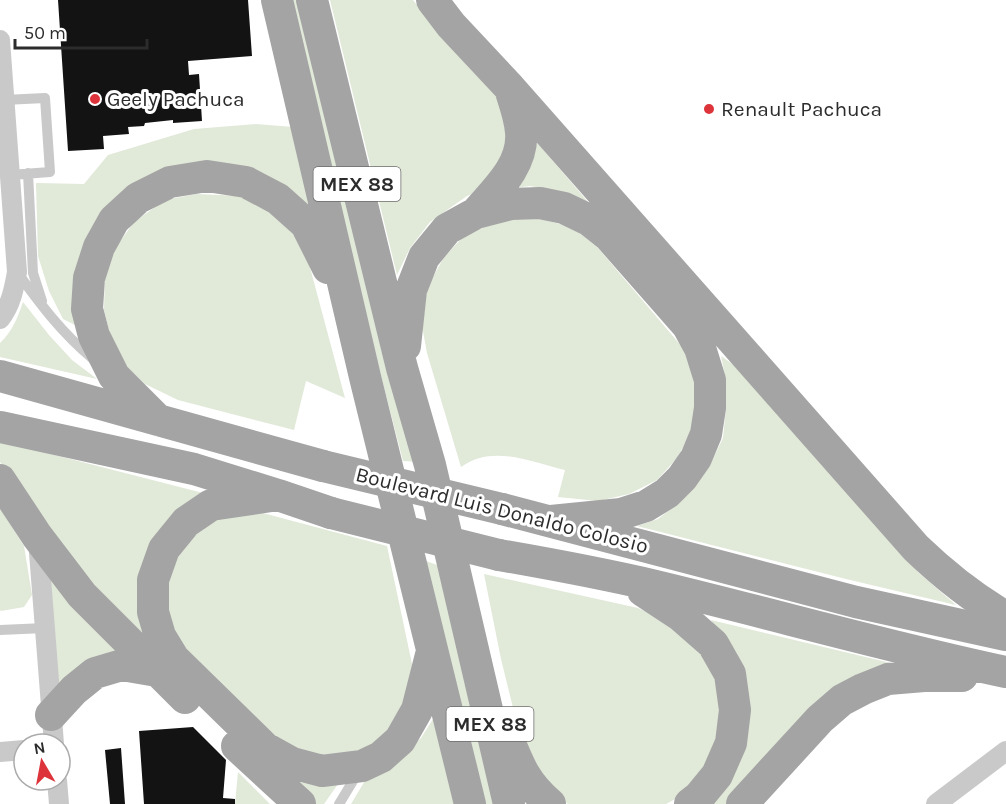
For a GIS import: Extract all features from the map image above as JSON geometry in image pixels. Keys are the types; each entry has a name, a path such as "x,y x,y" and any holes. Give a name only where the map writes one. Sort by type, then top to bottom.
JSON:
{"main road":[{"name":"MEX 88","path":"277,0 365,377 471,804"},
{"name":"MEX 88","path":"312,0 402,368 430,465 509,804"},
{"path":"432,0 451,25 510,88 916,548 941,572 1006,617"},
{"path":"476,213 510,172 521,146 518,112 510,88"},
{"path":"158,420 114,376 94,336 87,309 89,278 99,247 114,220 138,198 170,182 207,176 246,182 278,199 306,224 350,306"},
{"path":"402,368 411,290 424,257 447,229 476,213 511,204 540,204 564,208 589,220 609,236 688,326 700,348 710,380 710,408 706,434 696,458 682,478 667,493 646,506 621,514 551,521"},
{"name":"Boulevard Luis Donaldo Colosio","path":"0,376 323,465 551,521 856,602 1006,635"},
{"path":"0,397 70,414 158,420"},
{"path":"0,410 93,431 149,458"},
{"name":"Boulevard Luis Donaldo Colosio","path":"0,427 194,469 331,513 499,555 625,579 1006,675"},
{"path":"0,480 82,595 157,671 300,804"},
{"path":"278,495 211,505 186,522 164,549 153,580 153,612 159,636 174,659 266,748 292,763 322,771 362,766 381,757 400,740 417,710 432,651"},
{"path":"625,579 681,616 713,644 730,674 735,710 730,743 717,775 699,797 690,804"},
{"path":"471,644 490,688 519,768 537,793 550,804"},
{"path":"53,730 74,690 96,673 122,665 157,671"},
{"path":"742,804 820,719 842,700 863,689 888,679 1006,675"}],"street":[{"path":"0,39 4,100 19,174 16,272 13,295 0,319"},
{"path":"38,536 53,730"},
{"path":"936,804 1006,751"}],"lane":[{"path":"4,100 45,98 50,172 19,174 33,273 44,310"},
{"path":"16,272 44,310 76,345 114,376"},
{"path":"0,630 45,628"},
{"path":"339,804 362,766"}],"green space":[{"path":"290,0 297,0 417,462 403,461"},
{"path":"330,0 413,0 506,106 511,149 477,192 467,196 430,222 410,248 397,275"},
{"path":"256,124 293,127 312,217 252,171 131,188 77,326 63,319 49,291 38,256 36,183 84,184 108,155 194,129"},
{"path":"528,132 589,203 559,191 530,186 505,189"},
{"path":"196,194 242,196 273,213 304,245 345,398 306,381 294,430 178,400 145,384 124,364 110,335 104,310 105,278 114,250 134,222 165,200"},
{"path":"532,217 560,224 580,233 598,248 683,348 695,378 697,405 691,433 677,458 657,480 629,494 598,501 558,497 565,470 525,459 486,457 473,460 461,467 427,353 421,320 428,286 444,257 464,236 499,219"},
{"path":"23,302 72,360 97,379 0,357 0,343 14,324"},
{"path":"721,356 734,365 919,573 956,605 637,526 658,519 677,504 710,465 723,438 726,380"},
{"path":"0,441 203,493 165,528 149,644 86,582 0,462"},
{"path":"0,508 24,546 32,595 24,607 1,611 0,610"},
{"path":"229,511 259,512 387,546 412,664 409,705 390,731 366,752 305,757 277,741 175,642 165,613 164,582 177,551 198,527"},
{"path":"426,561 440,566 494,804 485,804"},
{"path":"484,574 638,608 667,623 693,641 705,656 713,673 723,717 721,734 712,759 688,789 666,804 568,804 543,786 525,757 501,659"},
{"path":"50,577 128,658 59,688"},
{"path":"711,620 899,665 828,697 727,804 709,804 730,650"},
{"path":"433,719 456,804 351,804 369,774 394,763 421,738"},
{"path":"238,772 270,804 235,804"},
{"path":"293,774 338,784 324,804 315,804 288,781"}],"building":[{"path":"58,0 248,0 252,56 188,61 189,75 199,74 202,121 173,123 173,120 145,123 144,126 128,127 129,134 103,136 104,149 68,151"},
{"path":"193,727 226,760 223,798 235,799 235,804 144,804 139,731"},
{"path":"121,748 125,804 110,804 105,750"}],"place":[{"name":"Geely Pachuca","path":"95,99"},
{"name":"Renault Pachuca","path":"709,109"}]}
